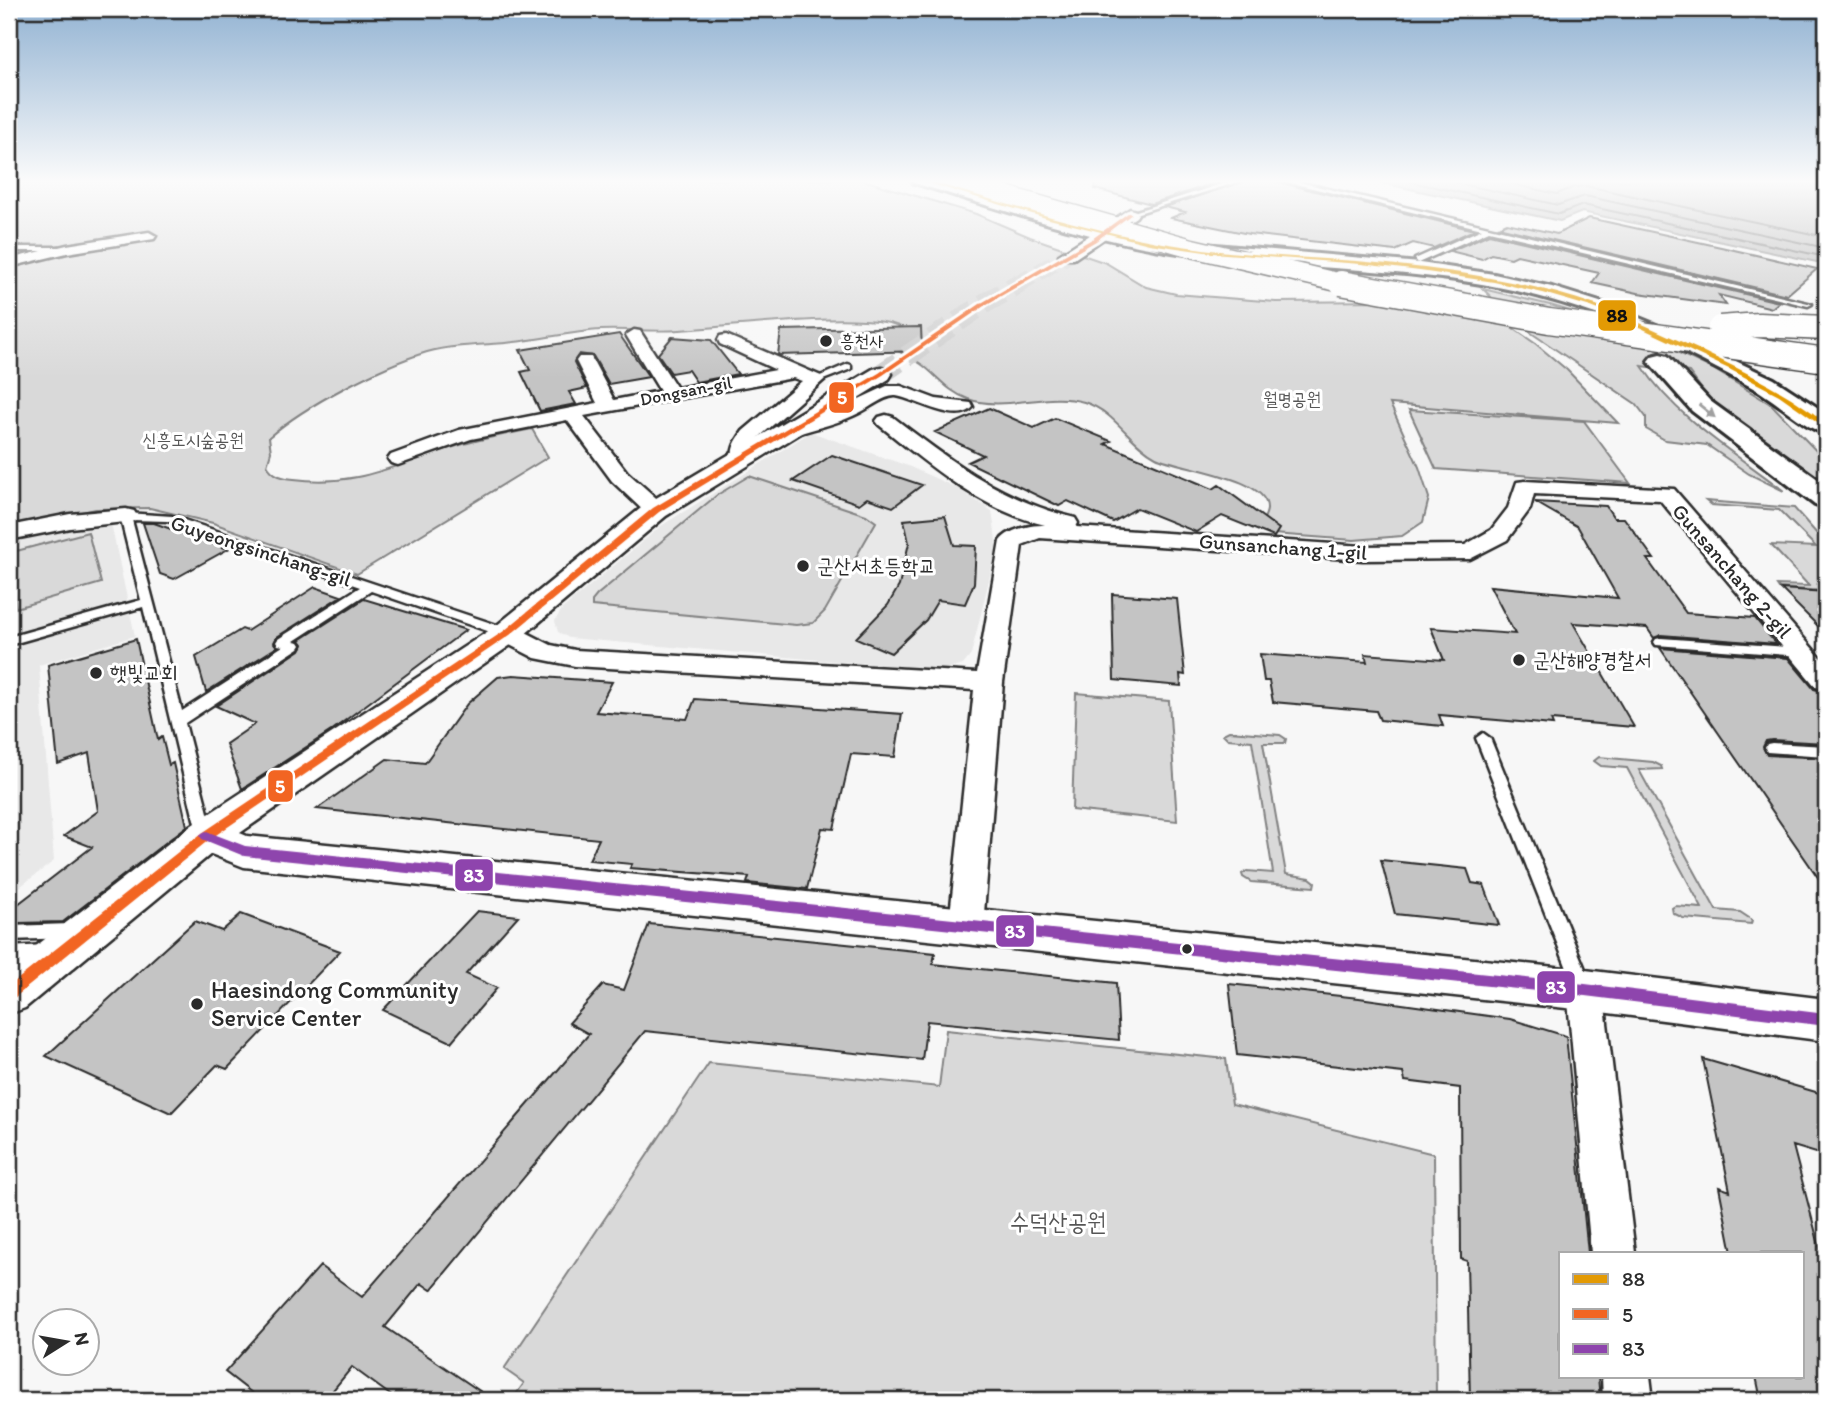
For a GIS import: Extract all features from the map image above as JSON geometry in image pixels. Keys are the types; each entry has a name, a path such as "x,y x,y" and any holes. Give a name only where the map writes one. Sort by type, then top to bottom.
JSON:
{"main road":[{"path":"1172,246 1248,256 1421,269 1515,286 1571,300 1614,314 1716,360 1770,387 1826,426"},
{"path":"1191,246 1272,268 1410,297 1545,321 1826,360"},
{"path":"1222,246 1391,287 1585,320 1826,350"},
{"path":"1286,246 1418,261 1549,285 1641,311 1732,349 1818,395"},
{"path":"1826,328 1759,325 1700,331 1672,344 1660,361 1701,406 1826,499"}],"street":[{"path":"9,263 87,246"},
{"path":"1068,255 1083,246"},
{"path":"29,273 47,260 44,254"},
{"path":"634,335 671,394"},
{"path":"726,340 747,352 815,380 750,435 743,445 743,459"},
{"path":"585,361 608,406"},
{"path":"9,994 206,836 507,633 656,510 787,431 864,370"},
{"name":"Dongsan-gil","path":"398,458 466,434 795,372"},
{"path":"787,431 851,411 887,391 901,391 933,404 964,407"},
{"path":"572,413 608,465 629,489 656,510"},
{"path":"886,421 981,490 1045,518 1090,526 1232,537 1271,547"},
{"name":"Gunsanchang 1-gil","path":"989,682 1011,541 1038,531 1363,553 1471,552 1499,535 1519,509 1525,487 1666,494"},
{"name":"Gunsanchang 2-gil","path":"1666,494 1826,681"},
{"name":"Guyeongsinchang-gil","path":"9,533 70,521 126,516"},
{"path":"507,633 544,652 575,658 989,682 966,925"},
{"path":"206,836 244,850 1585,990 1826,1020"},
{"path":"1585,990 1613,1252"},
{"path":"1626,1378 1628,1400"}],"lane":[{"path":"1418,261 1451,246"},
{"path":"1559,246 1808,304"},
{"path":"9,249 67,249"},
{"path":"815,380 864,370"},
{"path":"126,516 206,836"},
{"name":"Guyeongsinchang-gil","path":"126,516 168,518 507,633"},
{"path":"177,721 294,646 283,642 370,586"},
{"path":"9,641 147,602"},
{"path":"1661,642 1801,652"},
{"path":"1483,738 1585,990"},
{"path":"1772,748 1826,751"},
{"path":"9,933 74,940"},
{"path":"9,954 74,940"}],"shaded area":[{"name":"군산서초등학교","path":"811,432 908,466 957,488 992,511 997,547 971,655 963,665 943,670 831,661 569,638 558,632 555,621 562,609 661,526"},
{"path":"92,523 111,523 135,636 39,665 54,861 9,895 9,539"}],"green space":[{"name":"월명공원","path":"9,246 1056,246 1106,263 1146,287 1176,294 1276,302 1387,301 1507,324 1567,370 1618,423 1390,404 1419,467 1429,498 1423,522 1402,536 1354,540 1273,534 1262,524 1267,509 1264,498 1253,489 1220,475 1156,457 1105,413 1084,402 1055,399 996,403 960,396 921,364 898,351 906,330 890,323 833,319 670,331 601,330 427,352 345,388 303,412 269,437 271,452 267,465 272,472 286,478 317,481 359,477 457,446 532,429 548,457 357,574 213,523 150,508 96,509 9,527"},
{"path":"1483,289 1624,327 1713,369 1772,405 1826,461 1826,490 1709,399 1689,372 1642,366 1656,385 1689,419 1784,491 1749,474 1707,445 1665,440 1646,429 1646,417 1636,404 1521,326"},
{"path":"1409,410 1584,421 1630,483 1436,469"},
{"path":"749,476 866,515 876,522 825,611 813,623 796,625 592,606 597,595 717,495"},
{"path":"1706,501 1794,508 1826,544 1826,591 1779,588 1777,585 1809,586 1771,545 1816,547 1779,510 1711,505"},
{"path":"88,532 101,583 16,608 9,553"},
{"path":"1076,693 1169,701 1177,821 1072,810"},
{"path":"1229,731 1280,735 1286,739 1285,743 1263,743 1286,874 1310,878 1315,882 1314,887 1251,882 1243,877 1242,874 1247,871 1273,873 1252,741 1228,739 1223,734"},
{"path":"1599,757 1653,762 1661,766 1662,769 1639,770 1716,910 1740,912 1752,920 1751,924 1683,918 1673,913 1672,908 1675,906 1702,908 1627,768 1601,766 1594,761"},
{"name":"수덕산공원","path":"946,1030 1226,1059 1232,1104 1434,1154 1436,1400 512,1400 524,1383 504,1369 709,1063 939,1087"}],"water":[{"path":"1740,246 1826,246 1826,264"}],"building":[{"path":"1350,246 1407,246 1395,251"},
{"path":"1462,246 1539,246 1779,302 1772,308 1719,295 1726,305 1638,293 1592,283 1599,273 1517,255 1511,258 1491,254 1482,259 1450,251"},
{"path":"1578,246 1713,246 1817,269 1787,295"},
{"name":"흥천사","path":"921,327 922,351 778,355 781,330"},
{"path":"619,334 649,377 609,384 593,356 579,354 574,362 587,388 569,392 576,404 540,411 521,372 530,370 520,350"},
{"path":"672,337 711,340 738,374 696,382 688,370 671,373 658,354"},
{"path":"989,408 1034,428 1055,418 1111,441 1105,444 1213,489 1219,485 1279,529 1274,537 1222,516 1196,532 1137,508 1113,522 1068,501 1059,506 968,462 983,455 935,432"},
{"path":"832,455 922,485 893,507 867,498 859,504 793,481"},
{"name":"군산해양경찰서","path":"1535,502 1606,506 1614,518 1624,518 1654,559 1647,559 1686,613 1755,618 1776,644 1661,635 1654,638 1647,628 1573,623 1634,727 1551,720 1553,725 1439,715 1443,726 1380,720 1376,711 1273,702 1269,681 1264,681 1260,654 1367,662 1365,654 1444,660 1431,628 1515,634 1490,586 1618,598 1578,527"},
{"path":"945,516 954,545 976,546 974,583 965,604 938,600 926,620 891,653 856,638 888,605 899,586 909,543 904,520"},
{"path":"143,523 154,523 228,549 174,579 160,574"},
{"path":"315,587 341,596 277,637 274,643 277,647 206,692 196,657 242,629 247,631"},
{"path":"1781,589 1826,592 1826,634"},
{"path":"1112,594 1177,599 1185,675 1180,674 1181,686 1114,680"},
{"path":"364,599 466,630 331,731 242,789 226,744 255,724 216,706 300,650 303,644 300,640"},
{"path":"136,639 158,740 162,737 169,765 173,763 187,826 63,922 17,923 9,919 9,911 92,847 64,836 98,811 89,753 58,764 48,665"},
{"path":"1660,648 1788,658 1814,689 1826,692 1826,743 1772,740 1766,741 1763,747 1767,755 1826,758 1826,889"},
{"path":"513,675 612,682 596,712 687,719 695,699 902,714 895,757 851,754 834,829 822,828 807,889 747,883 749,877 630,868 632,864 589,860 599,839 317,809 387,759 425,763 467,704 498,677"},
{"path":"1381,860 1467,869 1472,883 1484,885 1499,925 1395,914"},
{"path":"477,911 518,916 466,974 497,988 451,1042 383,1010"},
{"name":"Haesindong Community Service Center","path":"241,914 340,951 227,1069 217,1065 171,1113 46,1056 195,921 222,931"},
{"path":"649,924 935,953 933,964 1116,983 1119,1040 927,1021 922,1060 645,1031 431,1290 421,1283 385,1327 493,1400 397,1400 352,1367 325,1400 261,1400 225,1372 320,1266 362,1297 589,1034 569,1023 603,985 624,990"},
{"path":"1229,984 1359,998 1510,1019 1566,1036 1588,1252 1559,1252 1559,1378 1598,1378 1600,1400 1470,1400 1467,1261 1461,1259 1460,1088 1405,1081 1403,1073 1237,1055"},
{"path":"1703,1059 1826,1095 1826,1156 1793,1146 1826,1272 1826,1400 1761,1400 1756,1378 1804,1378 1804,1252 1732,1252 1719,1187 1730,1191"}],"tunnel":[{"path":"1017,285 1068,255"},
{"path":"881,374 985,303 1020,283"}],"transit line":[{"name":"5","path":"9,994 206,836 507,633 656,510 881,374 985,303 1084,246"},
{"name":"88","path":"1170,246 1212,252 1420,269 1494,280 1569,298 1626,319 1732,367 1781,394 1826,426"},
{"name":"83","path":"206,836 244,851 1585,990 1826,1020"}],"place":[{"name":"흥천사","path":"826,341"},
{"name":"군산서초등학교","path":"803,566"},
{"name":"군산해양경찰서","path":"1519,660"},
{"name":"햇빛교회","path":"96,673"},
{"name":"Haesindong Community Service Center","path":"197,1004"}],"park label":[{"name":"신흥도시숲공원","path":"193,440"}]}
